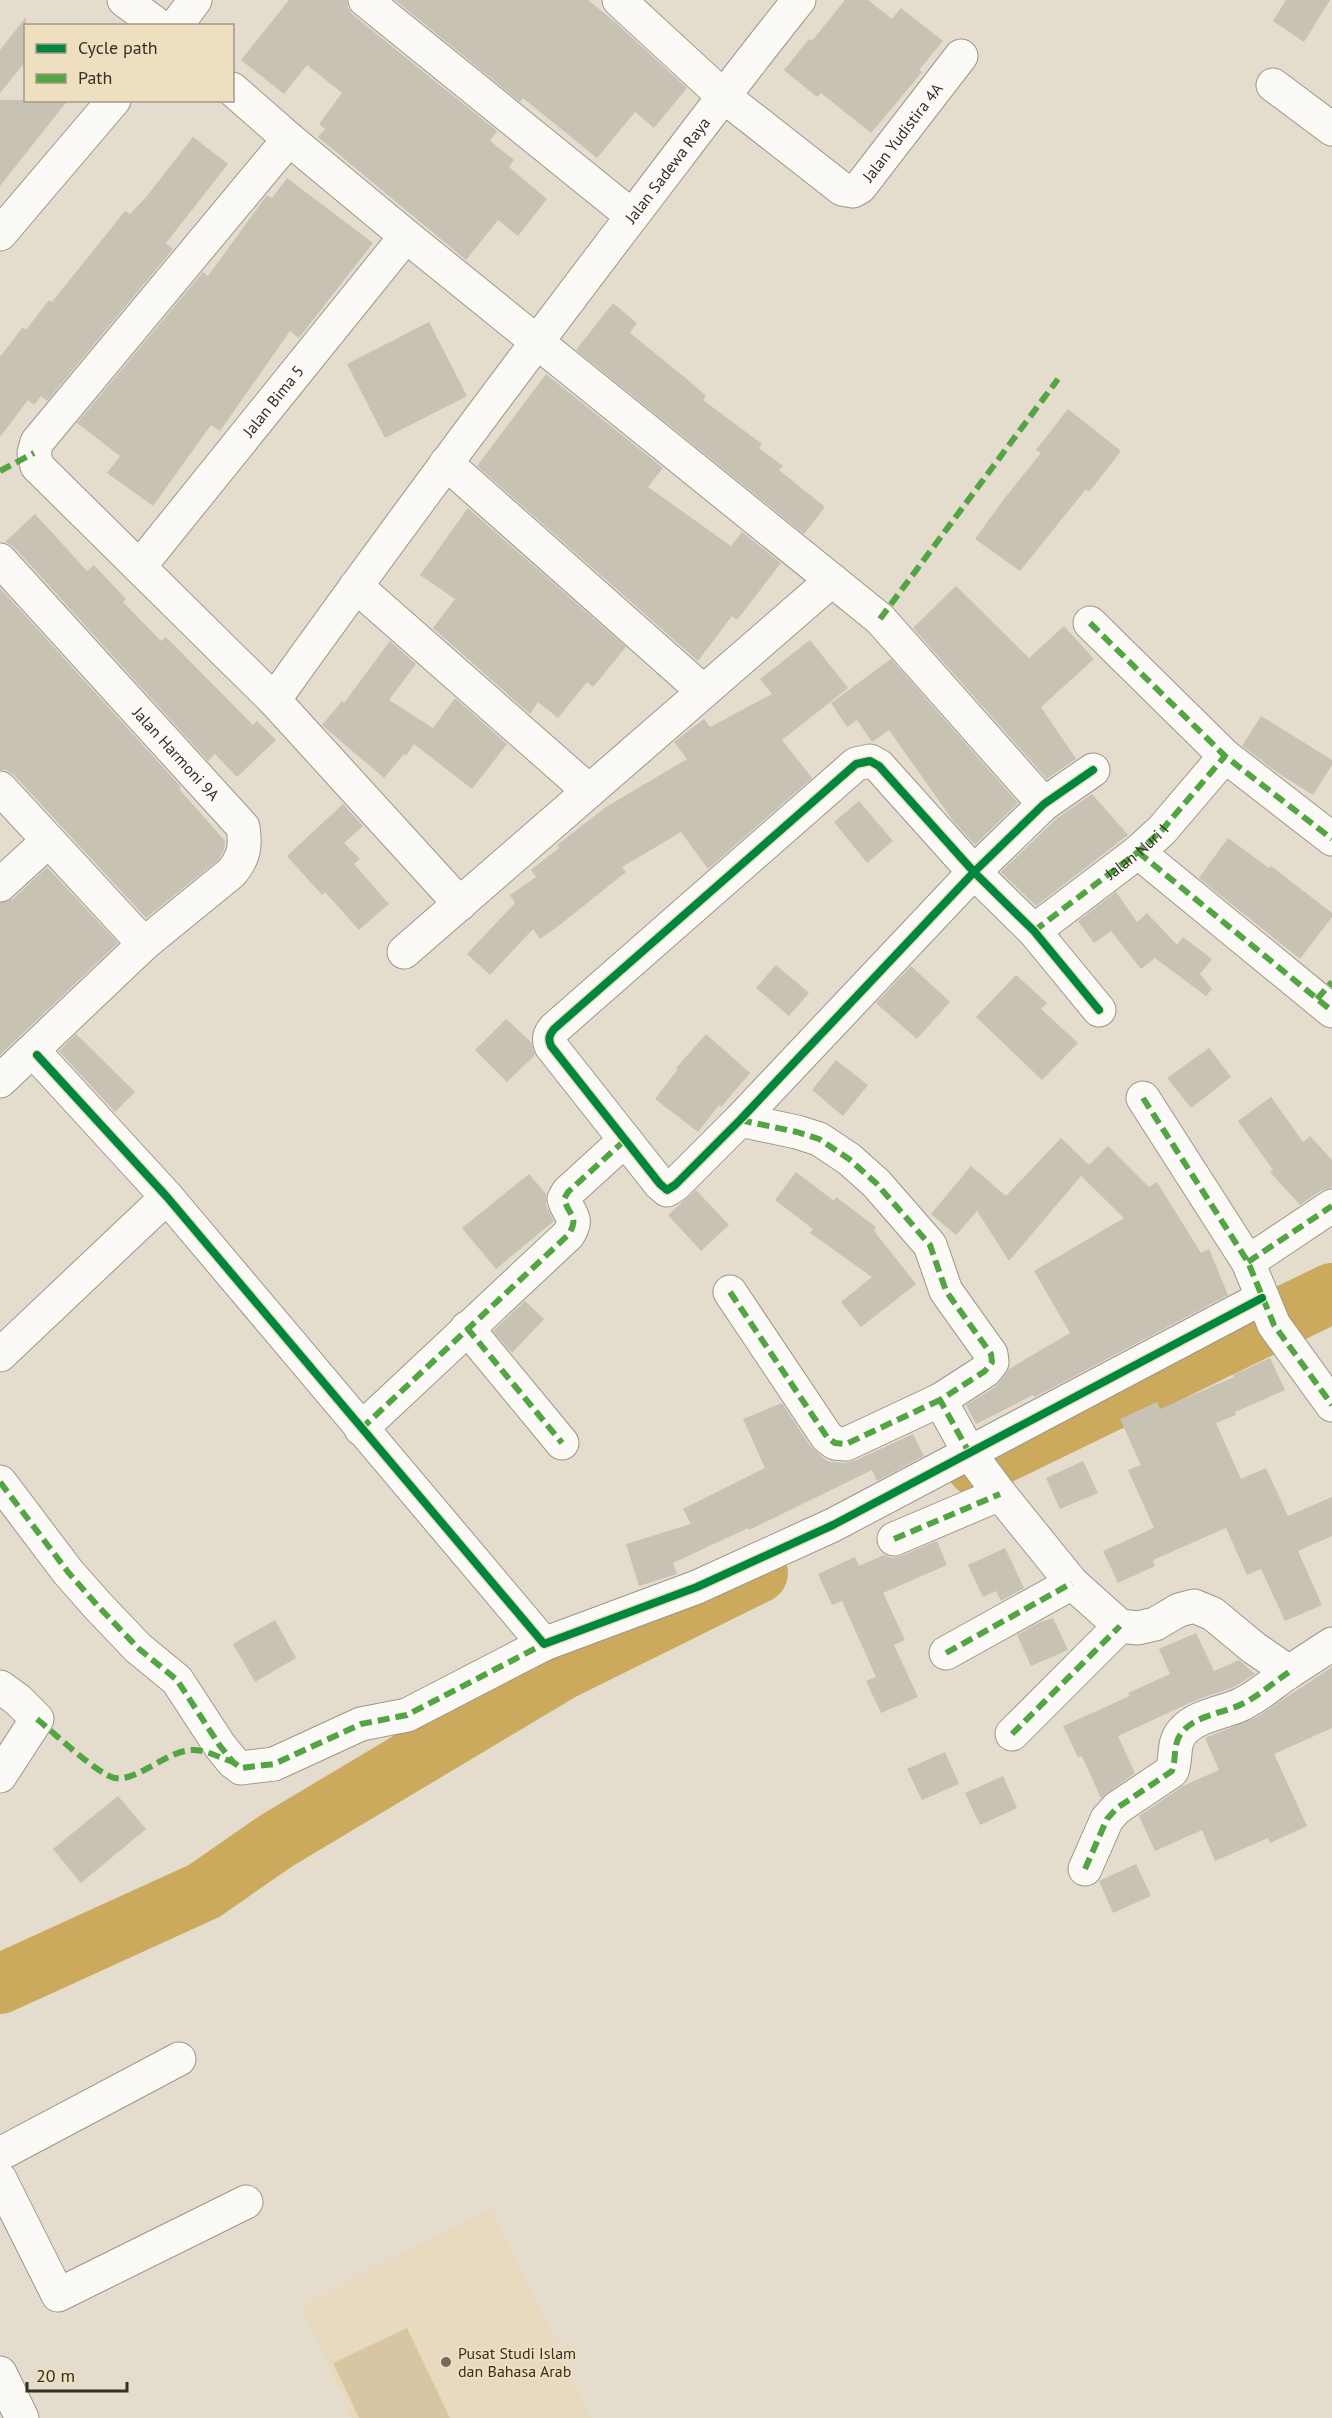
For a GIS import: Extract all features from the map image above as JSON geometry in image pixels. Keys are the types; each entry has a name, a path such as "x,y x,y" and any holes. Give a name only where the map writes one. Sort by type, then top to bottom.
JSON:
{"street":[{"path":"124,0 156,24"},
{"path":"177,24 195,0"},
{"path":"365,0 632,216"},
{"path":"619,0 722,95"},
{"name":"Jalan Sadewa Raya","path":"274,700 536,342 722,95 799,0"},
{"name":"Jalan Yudistira 4A","path":"722,95 842,189 853,191 860,187 961,56"},
{"path":"1273,85 1332,129"},
{"path":"234,91 406,236 880,619 1044,804"},
{"path":"0,234 112,102"},
{"path":"290,140 37,442 34,453 37,466 274,700 460,904"},
{"name":"Jalan Bima 5","path":"140,566 406,236"},
{"path":"446,463 703,691"},
{"name":"Jalan Harmoni 9A","path":"0,560 243,827 246,843 242,859 231,873 144,944 0,1081"},
{"path":"404,952 832,580"},
{"path":"356,586 589,791"},
{"path":"1090,623 1225,756 1332,839"},
{"name":"Jalan Nuri I","path":"1034,931 1138,852 1162,830 1225,756"},
{"path":"1093,770 1044,804 974,872 740,1120 675,1185 667,1190 551,1046 549,1035 856,764 870,761 879,766 974,872 1034,931 1099,1010"},
{"path":"0,788 144,944"},
{"path":"0,885 48,841"},
{"path":"1138,852 1327,997"},
{"path":"37,1055 166,1197 544,1644"},
{"path":"1143,1098 1248,1262 1267,1311 1332,1405"},
{"path":"730,1292 827,1437 835,1443 846,1444 940,1400 985,1371 992,1362 991,1354 946,1291 930,1245 876,1183 849,1159 819,1138 740,1120"},
{"path":"361,1429 568,1235 574,1226 574,1217 565,1204 564,1199 568,1192 625,1140"},
{"path":"0,1355 166,1197"},
{"path":"1248,1262 1332,1206"},
{"path":"0,1482 68,1572 98,1606 138,1648 177,1680 233,1762 242,1768 274,1764 361,1724 407,1715 544,1644 697,1587 759,1560 1267,1311"},
{"path":"467,1328 562,1443"},
{"path":"940,1400 972,1457 997,1491 1072,1583 1120,1626 1138,1628 1155,1624 1179,1610 1194,1606 1214,1614 1254,1648 1289,1672"},
{"path":"894,1539 997,1491"},
{"path":"946,1653 1072,1583"},
{"path":"1012,1734 1120,1626"},
{"path":"1085,1869 1107,1819 1118,1808 1172,1771 1175,1763 1174,1747 1182,1731 1196,1721 1244,1703 1332,1644"},
{"path":"0,1688 18,1700 37,1719 0,1776"},
{"path":"0,2154 179,2059"},
{"path":"0,2179 58,2295 246,2202"},
{"path":"0,2373 22,2418"}],"shaded area":[{"name":"Pusat Studi Islam dan Bahasa Arab","path":"492,2208 591,2418 352,2418 301,2306"},
{"path":"407,2328 450,2418 359,2418 333,2363"}],"building":[{"path":"289,0 347,0 353,15 497,131 490,141 514,160 509,167 547,199 518,236 498,220 466,260 318,137 325,129 319,124 342,93 307,65 284,94 241,60"},
{"path":"395,0 588,0 687,88 654,128 635,112 597,158 523,98 520,102"},
{"path":"845,0 868,0 892,19 901,8 943,41 919,70 922,72 871,133 821,93 817,97 784,70 809,39 812,41"},
{"path":"1286,0 1330,0 1304,42 1273,21"},
{"path":"26,17 24,63 0,93 0,50"},
{"path":"0,100 66,102 0,186"},
{"path":"193,137 228,164 166,243 173,249 47,401 41,396 34,405 28,400 0,437 0,357 23,327 26,330 49,300 52,302 125,211 130,214 147,196"},
{"path":"287,178 373,243 299,338 290,331 220,431 211,425 153,506 107,473 120,456 77,423 203,272 208,276 267,195 272,198"},
{"path":"613,303 637,323 630,333 706,396 703,400 762,444 759,448 783,466 779,470 825,507 804,534 576,350"},
{"path":"429,322 467,396 385,438 347,364"},
{"path":"546,374 663,468 648,487 731,546 742,532 781,563 737,620 732,616 698,661 477,466"},
{"path":"1068,409 1121,451 1089,492 1086,489 1020,571 975,539 1041,453 1036,450"},
{"path":"468,508 626,647 593,687 587,682 558,718 538,702 530,714 433,628 455,599 420,575"},
{"path":"35,514 87,571 94,565 126,599 123,602 161,641 166,637 253,725 257,721 276,740 237,777 215,754 208,761 14,547 5,542"},
{"path":"956,586 1029,658 1064,626 1094,659 1041,707 1076,759 1047,779 913,628"},
{"path":"0,588 181,787 179,789 225,841 224,850 218,860 146,918 14,775 6,770 0,770"},
{"path":"810,640 848,688 782,740 812,778 708,869 681,832 622,867 626,872 540,939 533,929 490,975 467,954 515,903 510,895 536,877 531,870 559,848 557,845 606,807 687,759 674,742 704,719 710,727 772,694 760,679"},
{"path":"390,641 416,664 389,700 433,728 455,698 507,744 472,789 414,744 406,756 404,754 384,778 322,725 342,701 344,703"},
{"path":"891,659 1018,803 975,845 954,822 889,730 872,742 857,720 847,727 831,703"},
{"path":"1261,716 1332,760 1332,765 1313,795 1242,746"},
{"path":"1092,794 1128,835 1036,906 1001,872 1056,819"},
{"path":"859,801 893,841 867,863 834,822"},
{"path":"343,804 363,826 344,843 360,859 354,864 389,904 359,930 325,892 322,895 287,856"},
{"path":"1228,838 1269,868 1271,866 1332,913 1332,917 1300,959 1199,878"},
{"path":"47,867 118,943 0,1055 0,903 13,899"},
{"path":"1116,892 1137,922 1147,913 1177,945 1183,937 1212,959 1200,974 1212,989 1206,996 1155,958 1141,969 1111,931 1094,943 1078,921"},
{"path":"776,965 809,993 789,1016 756,988"},
{"path":"911,966 950,1002 917,1039 876,1003"},
{"path":"1016,975 1047,1003 1041,1009 1078,1043 1042,1080 976,1017"},
{"path":"506,1019 531,1042 535,1055 507,1082 475,1050"},
{"path":"76,1034 135,1092 115,1112 59,1051"},
{"path":"706,1034 750,1073 721,1107 719,1105 698,1132 655,1099 678,1069 676,1068"},
{"path":"1209,1048 1231,1077 1191,1108 1167,1078"},
{"path":"836,1060 868,1085 843,1116 812,1090"},
{"path":"1271,1097 1303,1142 1310,1136 1332,1160 1332,1187 1322,1190 1300,1205 1270,1172 1273,1170 1238,1121"},
{"path":"1061,1138 1089,1165 1108,1146 1149,1187 1157,1182 1201,1253 1209,1249 1228,1295 1035,1397 1033,1395 976,1424 966,1405 995,1387 1009,1369 1070,1333 1034,1271 1124,1218 1081,1176 1009,1261 977,1211 956,1235 931,1214 971,1166 1006,1196"},
{"path":"796,1172 834,1201 836,1197 876,1227 874,1231 916,1284 861,1327 841,1302 872,1277 810,1233 813,1229 775,1200"},
{"path":"529,1174 546,1194 546,1205 554,1221 496,1269 462,1228"},
{"path":"696,1190 729,1225 701,1251 668,1215"},
{"path":"525,1301 544,1319 512,1353 493,1331"},
{"path":"1270,1358 1285,1390 1216,1423 1241,1479 1266,1468 1288,1516 1332,1497 1332,1536 1298,1551 1322,1605 1285,1621 1261,1569 1247,1575 1226,1528 1153,1560 1155,1566 1118,1583 1103,1551 1154,1528 1128,1470 1141,1465 1120,1419 1157,1402 1160,1409 1234,1377 1233,1375"},
{"path":"782,1403 811,1447 827,1461 844,1463 854,1461 913,1434 924,1456 877,1481 872,1470 749,1530 748,1528 673,1563 677,1574 639,1586 626,1544 691,1524 683,1509 765,1468 743,1419"},
{"path":"1083,1461 1098,1493 1060,1509 1046,1478"},
{"path":"937,1541 947,1565 883,1593 905,1640 894,1645 918,1697 881,1713 866,1681 876,1677 842,1601 832,1605 818,1574 855,1557 859,1566 884,1555 892,1558 901,1556"},
{"path":"1005,1548 1024,1588 1001,1601 996,1591 983,1597 968,1565"},
{"path":"1053,1618 1068,1650 1031,1666 1017,1635 1040,1622"},
{"path":"275,1620 296,1658 255,1682 233,1644"},
{"path":"1196,1633 1214,1671 1239,1660 1255,1674 1234,1687 1196,1700 1118,1736 1135,1773 1101,1798 1082,1756 1078,1757 1063,1726 1130,1696 1128,1693 1170,1674 1159,1649"},
{"path":"1332,1667 1332,1728 1274,1754 1307,1826 1270,1843 1268,1838 1215,1861 1202,1830 1155,1851 1139,1816 1183,1786 1219,1770 1205,1738 1257,1717"},
{"path":"945,1752 959,1784 922,1800 907,1769"},
{"path":"1003,1776 1017,1808 980,1825 965,1793"},
{"path":"118,1796 146,1829 81,1883 53,1849"},
{"path":"1136,1864 1151,1896 1113,1913 1099,1881"}],"waterway":[{"path":"976,1466 1332,1293"},
{"path":"0,1984 204,1891 276,1841 562,1670 758,1573"}],"marked path":[{"path":"880,619 1058,379"},
{"path":"0,471 34,453"},
{"path":"1090,623 1225,756 1332,839"},
{"path":"1034,931 1138,852 1162,830 1225,756"},
{"path":"1138,852 1332,1011"},
{"path":"1317,999 1332,982"},
{"path":"1143,1098 1248,1262 1274,1325 1332,1405"},
{"path":"740,1120 819,1139 849,1159 876,1183 930,1245 946,1291 991,1354 992,1362 985,1371 940,1400 970,1454"},
{"path":"361,1429 568,1235 573,1224 564,1199 568,1192 625,1140"},
{"path":"1248,1262 1332,1206"},
{"path":"730,1292 827,1437 835,1443 846,1444 940,1400"},
{"path":"467,1328 562,1443"},
{"path":"0,1482 68,1572 98,1606 138,1648 177,1680 220,1746 241,1768 274,1764 361,1724 407,1715 544,1644"},
{"path":"894,1539 1000,1494"},
{"path":"946,1653 1072,1583"},
{"path":"1012,1734 1120,1626"},
{"path":"1085,1869 1107,1819 1117,1808 1172,1771 1177,1740 1183,1731 1196,1721 1248,1701 1289,1672"},
{"path":"37,1719 87,1761 115,1778 133,1775 183,1751 198,1750 233,1762"}],"cycle path":[{"path":"1093,770 1044,804 974,872 740,1120 675,1185 667,1190 551,1046 549,1039 554,1029 856,764 870,761 879,766 974,872 1034,931 1099,1010"},
{"path":"37,1055 167,1197 544,1644 697,1587 833,1525 1262,1298"}],"place":[{"name":"Pusat Studi Islam dan Bahasa Arab","path":"446,2362"}]}
